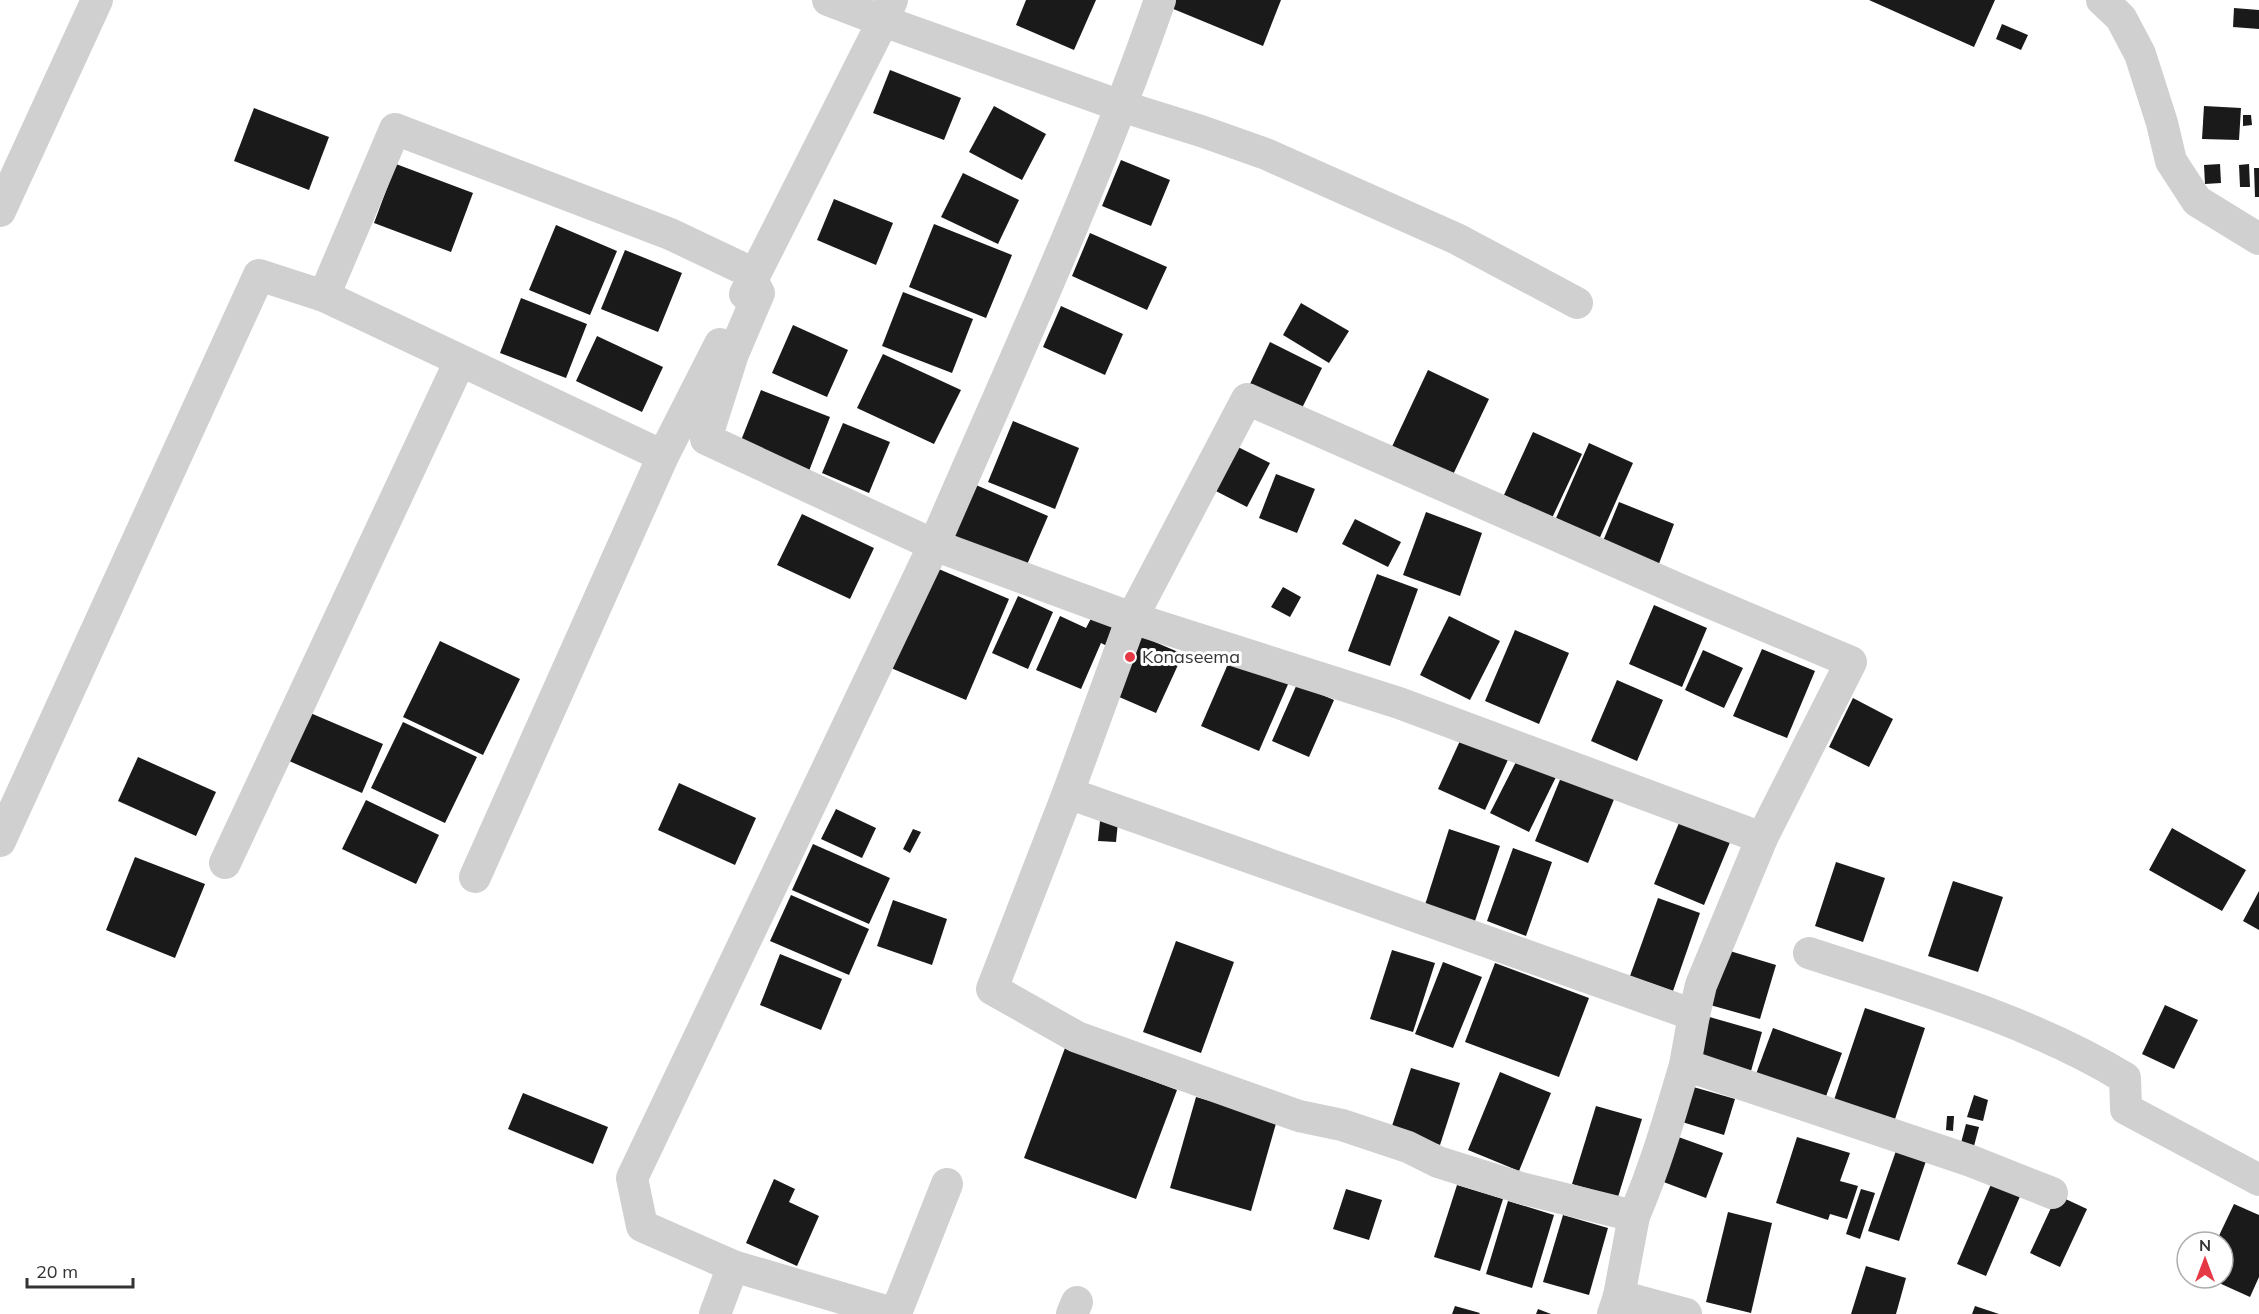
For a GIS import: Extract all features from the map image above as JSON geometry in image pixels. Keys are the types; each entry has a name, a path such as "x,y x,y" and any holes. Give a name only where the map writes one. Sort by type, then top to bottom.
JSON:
{"street":[{"path":"0,211 97,0"},
{"path":"828,0 888,11 1121,106 1201,130 1266,154 1457,238 1577,303"},
{"path":"947,1184 896,1313 733,1266 642,1226 632,1178 934,546 1090,183 1160,0"},
{"path":"2102,0 2121,18 2140,54 2162,123 2171,161 2197,201 2259,238"},
{"path":"475,877 663,456 888,11"},
{"path":"324,296 395,129 670,234 746,270 759,293 733,354 706,439 934,546 1132,618 1399,703 1762,838"},
{"path":"0,841 259,275 324,296 663,456"},
{"path":"225,863 460,361"},
{"path":"1634,1216 1521,1188 1437,1162 1408,1147 1342,1125 1299,1116 1077,1037 992,989 1068,793 1132,618 1247,399 1685,592 1851,662 1762,838 1701,985 1684,1065 1669,1119 1644,1194 1634,1216 1616,1305 1686,1314"},
{"path":"1068,793 1694,1015"},
{"path":"1809,953 1921,990 2012,1024 2090,1057 2125,1078 2126,1109 2259,1180"},
{"path":"1684,1065 1971,1161 2052,1193"},
{"path":"715,1314 733,1266"}],"building":[{"path":"1026,0 1096,0 1074,50 1016,25"},
{"path":"1174,0 1281,0 1263,46 1171,8"},
{"path":"1869,0 1995,0 1974,47"},
{"path":"2234,8 2259,10 2259,29 2233,27"},
{"path":"2002,24 2028,35 2021,50 1996,39"},
{"path":"890,70 961,98 944,140 873,113"},
{"path":"994,106 1046,134 1022,180 969,152"},
{"path":"2204,106 2241,108 2239,140 2202,139"},
{"path":"254,108 329,137 309,190 234,161"},
{"path":"2243,115 2251,115 2252,125 2243,126"},
{"path":"1121,160 1170,180 1151,226 1102,206"},
{"path":"396,164 473,193 451,252 374,223"},
{"path":"2220,164 2221,183 2205,184 2204,165"},
{"path":"2249,164 2250,187 2240,187 2239,165"},
{"path":"2254,168 2259,168 2259,197 2255,197"},
{"path":"963,173 1019,200 998,244 941,217"},
{"path":"834,199 893,223 876,265 817,240"},
{"path":"934,224 1012,255 986,318 909,287"},
{"path":"556,225 617,251 590,315 529,290"},
{"path":"1090,233 1167,267 1147,310 1072,276"},
{"path":"625,250 682,273 658,332 601,309"},
{"path":"903,292 973,319 952,373 882,346"},
{"path":"521,298 587,324 566,378 500,353"},
{"path":"1301,303 1349,331 1329,363 1283,335"},
{"path":"1061,306 1123,334 1105,375 1043,347"},
{"path":"793,325 848,350 827,397 772,373"},
{"path":"597,336 663,367 642,412 576,381"},
{"path":"1270,342 1322,368 1301,410 1250,384"},
{"path":"883,354 961,390 934,444 857,408"},
{"path":"1428,370 1489,399 1450,481 1389,453"},
{"path":"761,390 830,417 809,471 740,443"},
{"path":"1013,421 1079,448 1055,509 988,482"},
{"path":"843,423 890,442 869,493 822,473"},
{"path":"1533,432 1582,454 1552,518 1504,495"},
{"path":"1230,443 1270,463 1247,507 1208,487"},
{"path":"1589,443 1633,463 1597,544 1553,525"},
{"path":"1276,474 1315,489 1297,533 1259,518"},
{"path":"976,485 1048,516 1026,567 954,536"},
{"path":"1619,502 1674,524 1657,569 1601,546"},
{"path":"1426,512 1482,533 1460,596 1403,575"},
{"path":"802,514 874,548 850,599 777,565"},
{"path":"1355,519 1401,542 1388,567 1342,544"},
{"path":"934,567 1009,599 966,700 891,668"},
{"path":"1377,574 1418,589 1390,666 1348,651"},
{"path":"1283,587 1301,597 1290,617 1271,607"},
{"path":"1018,596 1053,612 1028,669 992,653"},
{"path":"1654,605 1707,628 1682,687 1629,664"},
{"path":"1097,607 1120,619 1107,646 1101,643 1081,689 1036,670 1060,616 1086,628"},
{"path":"1449,616 1500,641 1470,700 1420,675"},
{"path":"1515,630 1569,653 1539,724 1485,701"},
{"path":"1136,634 1183,654 1156,713 1110,693"},
{"path":"440,641 520,679 483,755 403,717"},
{"path":"1762,649 1815,671 1787,738 1733,716"},
{"path":"1703,650 1743,668 1724,708 1685,690"},
{"path":"1231,657 1289,682 1259,751 1201,726"},
{"path":"1617,680 1663,700 1637,761 1591,741"},
{"path":"1297,684 1334,700 1309,757 1272,741"},
{"path":"1853,698 1893,719 1869,767 1829,747"},
{"path":"301,709 383,744 362,793 280,757"},
{"path":"403,722 477,757 445,823 371,788"},
{"path":"1464,732 1511,753 1485,810 1438,789"},
{"path":"1520,754 1558,773 1529,832 1490,813"},
{"path":"138,757 216,792 196,836 118,801"},
{"path":"1564,770 1617,792 1588,863 1535,841"},
{"path":"679,783 756,818 735,865 658,830"},
{"path":"366,800 439,835 416,884 342,849"},
{"path":"836,809 876,828 862,858 821,839"},
{"path":"1683,813 1733,835 1704,905 1654,884"},
{"path":"1100,821 1118,822 1116,842 1098,841"},
{"path":"2172,828 2246,870 2222,911 2149,870"},
{"path":"913,829 921,832 910,853 903,849"},
{"path":"1449,829 1500,846 1474,924 1424,908"},
{"path":"813,844 890,878 869,924 792,890"},
{"path":"1513,848 1552,862 1526,936 1487,921"},
{"path":"135,857 205,884 175,958 106,930"},
{"path":"1836,862 1885,878 1863,942 1815,926"},
{"path":"1953,881 2003,897 1978,972 1928,956"},
{"path":"2259,891 2259,930 2243,921"},
{"path":"791,895 869,929 849,975 770,941"},
{"path":"1658,898 1700,913 1673,991 1630,976"},
{"path":"893,900 947,919 932,965 877,946"},
{"path":"1176,941 1234,962 1201,1053 1143,1032"},
{"path":"1720,948 1776,965 1760,1019 1703,1003"},
{"path":"1392,950 1435,963 1413,1032 1370,1019"},
{"path":"780,954 842,979 821,1030 760,1005"},
{"path":"1443,962 1482,977 1453,1048 1415,1034"},
{"path":"1495,963 1589,998 1559,1077 1465,1042"},
{"path":"2165,1005 2198,1020 2174,1069 2142,1054"},
{"path":"1865,1008 1925,1028 1895,1119 1834,1100"},
{"path":"1706,1016 1762,1032 1751,1071 1695,1055"},
{"path":"1773,1028 1842,1053 1825,1099 1756,1074"},
{"path":"1065,1048 1177,1090 1136,1199 1024,1158"},
{"path":"1411,1068 1460,1083 1440,1145 1391,1129"},
{"path":"1500,1072 1551,1093 1519,1171 1468,1150"},
{"path":"1690,1086 1735,1099 1724,1135 1679,1121"},
{"path":"523,1093 608,1127 593,1164 508,1129"},
{"path":"1974,1095 1988,1100 1983,1121 1967,1117"},
{"path":"1196,1097 1277,1120 1251,1211 1170,1188"},
{"path":"1596,1106 1642,1119 1618,1197 1572,1184"},
{"path":"1947,1116 1954,1116 1953,1131 1946,1130"},
{"path":"1966,1124 1979,1127 1974,1146 1961,1143"},
{"path":"1670,1134 1723,1153 1706,1198 1653,1178"},
{"path":"1797,1137 1850,1153 1840,1181 1858,1186 1847,1219 1830,1214 1828,1220 1776,1203"},
{"path":"1897,1148 1927,1158 1899,1241 1868,1231"},
{"path":"774,1179 795,1189 789,1202 819,1216 797,1266 746,1243"},
{"path":"1992,1182 2021,1194 1986,1276 1957,1264"},
{"path":"1457,1185 1503,1199 1480,1271 1434,1257"},
{"path":"1346,1189 1382,1200 1369,1240 1333,1229"},
{"path":"1861,1189 1875,1193 1860,1239 1846,1234"},
{"path":"2057,1195 2087,1209 2060,1267 2030,1253"},
{"path":"1508,1201 1554,1215 1532,1288 1486,1274"},
{"path":"2234,1204 2259,1215 2259,1277 2250,1297 2235,1290 2235,1230 2222,1230"},
{"path":"1728,1212 1772,1223 1751,1313 1706,1302"},
{"path":"1563,1215 1608,1228 1589,1295 1543,1282"},
{"path":"1866,1266 1906,1278 1896,1314 1851,1314"},
{"path":"1455,1306 1480,1313 1452,1314"},
{"path":"1975,1306 1999,1314 1972,1314"},
{"path":"1538,1309 1551,1314 1536,1314"}],"place":[{"name":"Konaseema","path":"1130,657"}]}
